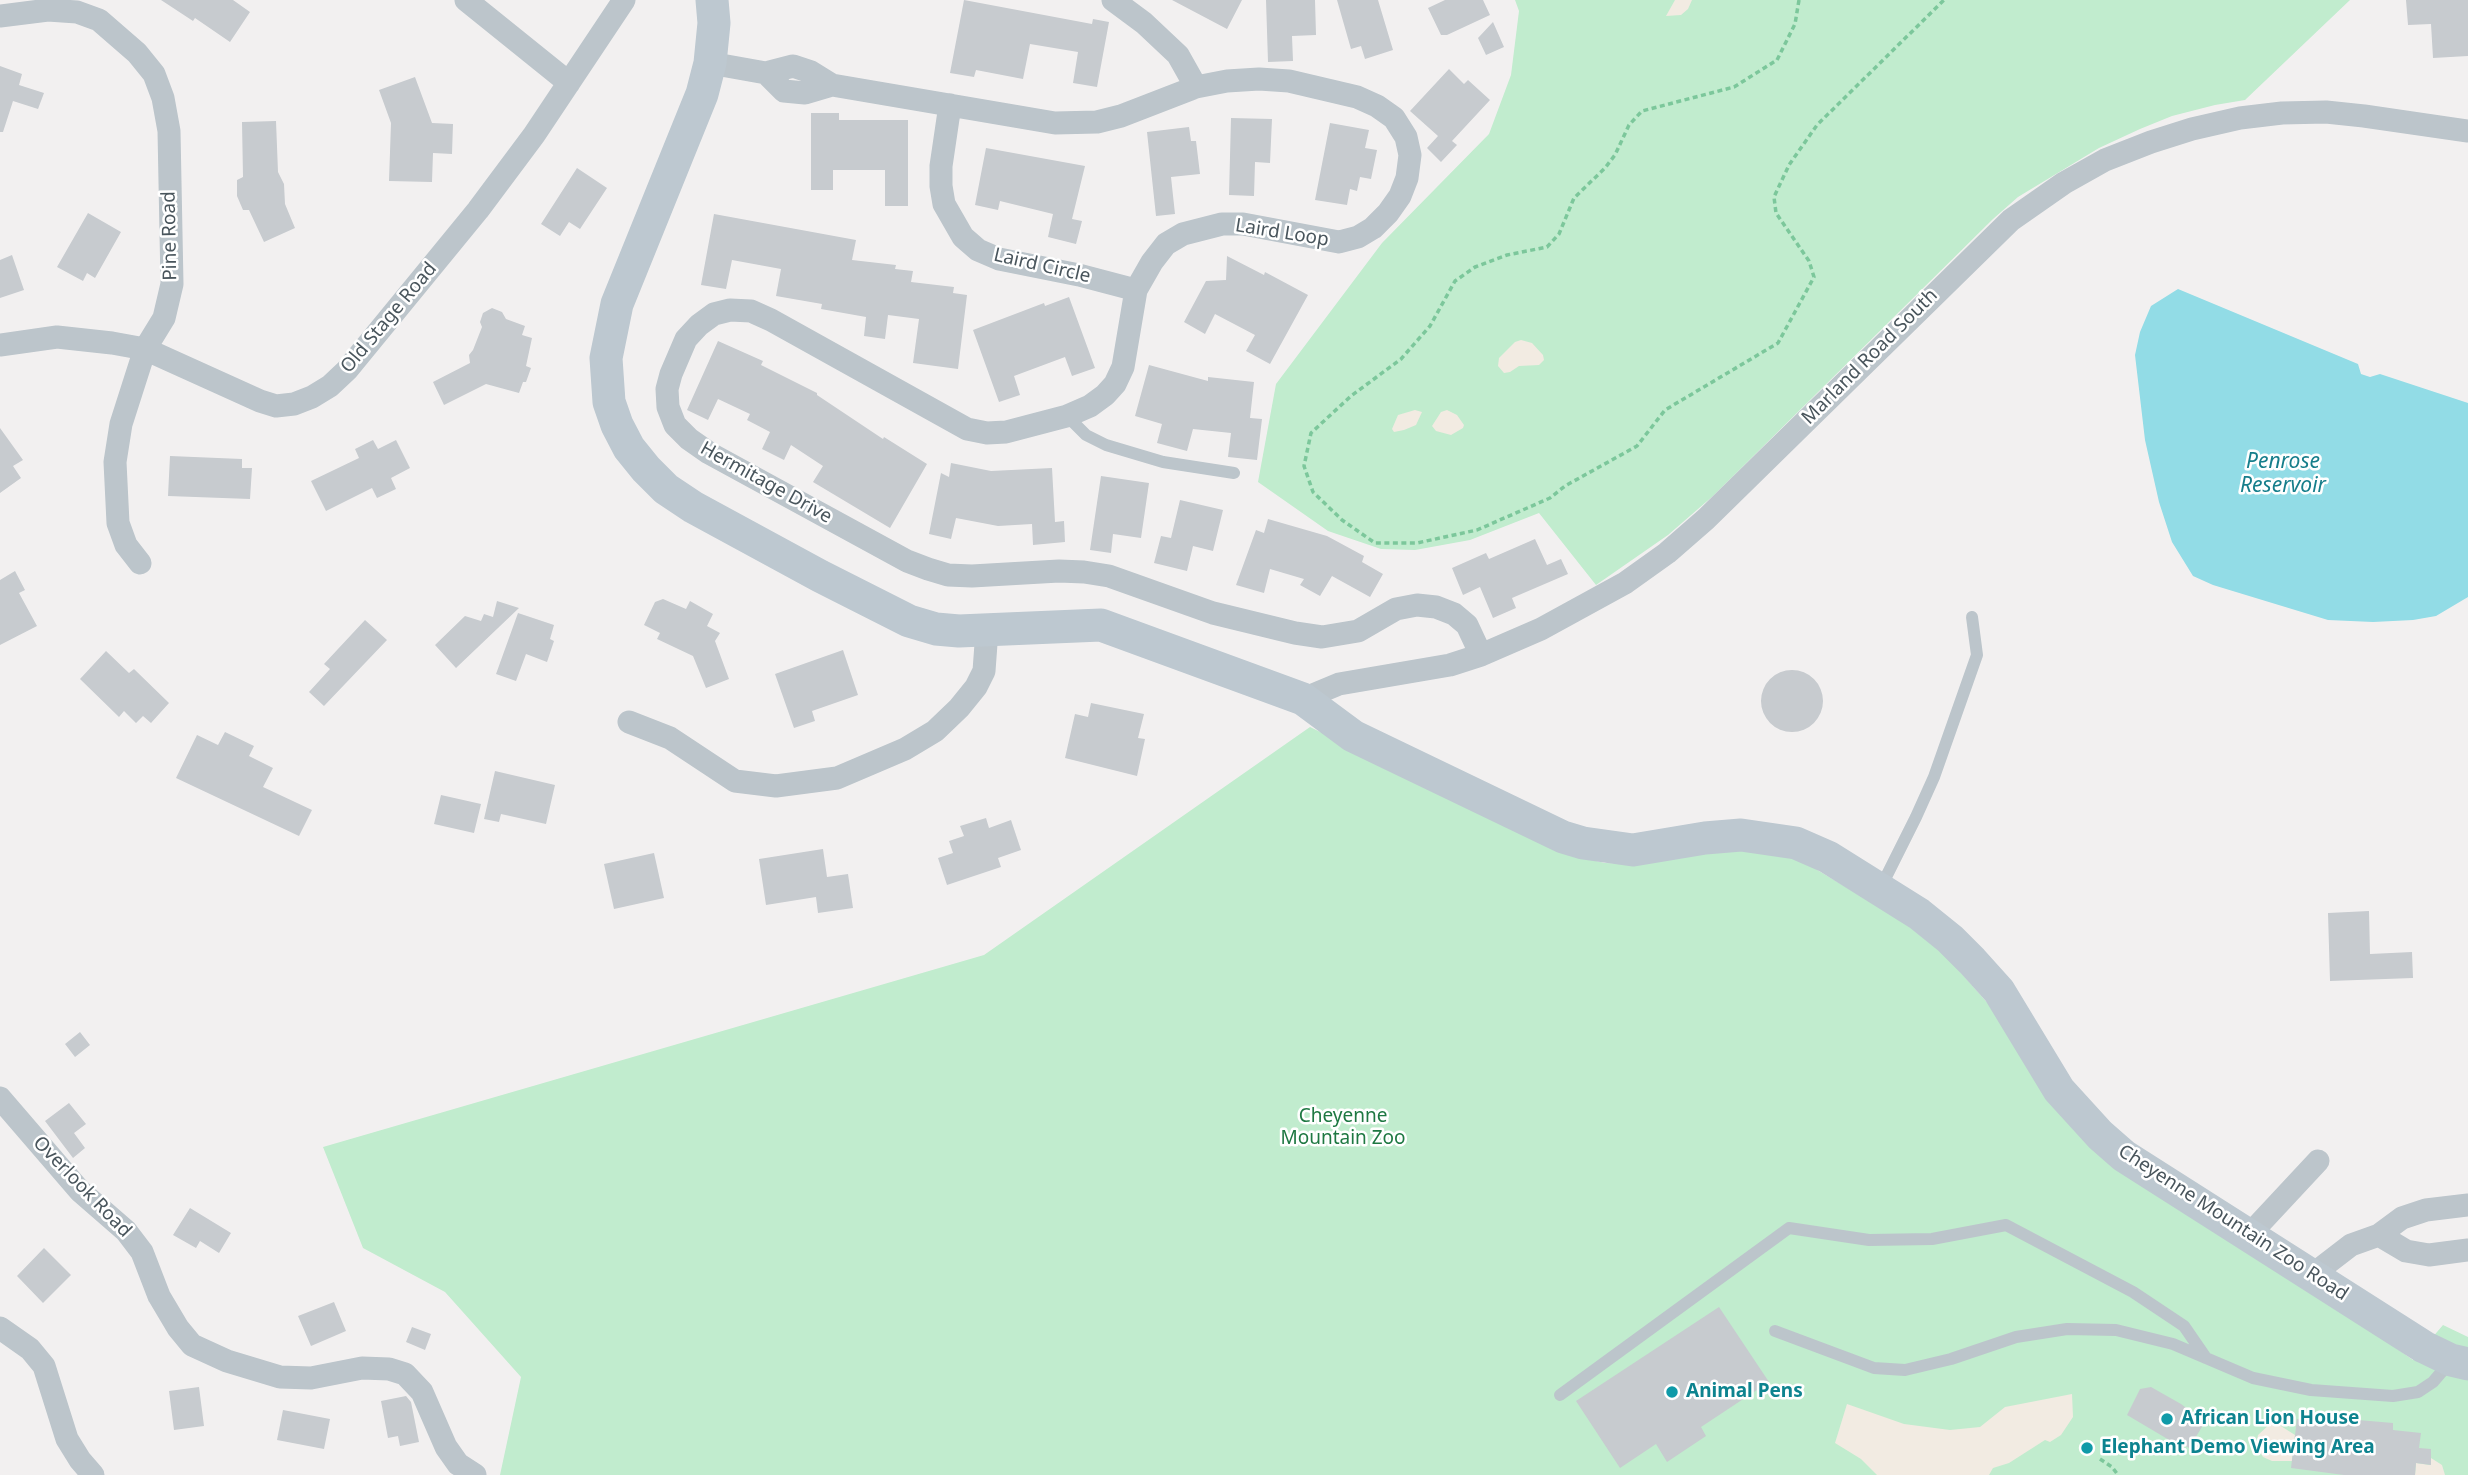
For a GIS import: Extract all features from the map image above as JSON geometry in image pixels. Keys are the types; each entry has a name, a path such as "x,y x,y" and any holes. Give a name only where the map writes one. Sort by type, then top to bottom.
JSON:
{"street":[{"path":"466,0 569,83"},
{"name":"Old Stage Road","path":"0,345 57,337 145,349 276,406 294,404 330,386 368,346 470,220 534,135 624,0"},
{"name":"Cheyenne Mountain Zoo Road","path":"712,0 714,23 710,64 692,120 618,304 606,358 609,402 617,425 629,448 666,489 693,507 820,576 909,621 936,629 987,631 1101,625 1303,699 1353,736 1563,837 1583,844 1633,850 1741,835 1796,843 1828,856 1919,914 1951,939 1999,991 2059,1090 2100,1135 2124,1156 2424,1346 2460,1362"},
{"path":"710,64 766,73 784,91 805,93 832,85 1055,123 1077,124 1121,116 1196,87 1178,55 1144,23 1113,0"},
{"name":"Pine Road","path":"0,16 48,10 77,12 99,20 137,53 154,74 163,98 169,131 172,285 164,318 145,349 121,424 116,462 118,523 126,545 139,563"},
{"name":"Laird Loop","path":"1136,290 1166,244 1183,234 1222,224 1243,224 1339,242 1358,237 1373,228 1388,213 1400,196 1407,178 1410,155 1406,137 1394,118 1357,97 1289,81 1259,79 1196,87"},
{"name":"Laird Circle","path":"950,105 941,166 941,186 944,204 963,237 978,250 999,259 1136,290"},
{"name":"Marland Road South","path":"1303,699 1339,684 1450,665 1481,655 1541,629 1625,583 1667,553 1706,519 1986,243 2035,201 2105,160 2192,129 2240,118 2282,113 2326,112 2468,131"},
{"name":"Hermitage Drive","path":"1136,290 1123,368 1115,384 1105,395 1090,406 1067,416 1006,432 967,429 751,311 730,310 714,314 686,339 667,389 668,407 675,425 709,453 907,561 928,569 948,575 972,576 1059,570 1109,576 1213,613 1294,634 1322,637 1358,631 1396,609 1417,605 1436,607 1454,614 1467,625 1481,655"},
{"path":"629,722 670,738 735,781 776,786 837,778 905,749 935,731 959,708 976,687 984,671 987,631"},
{"name":"Overlook Road","path":"0,1098 80,1191 126,1231 142,1252 159,1296 178,1328 192,1345 227,1361 280,1377 311,1378 362,1368 389,1369 405,1374 422,1392 446,1447 458,1464 475,1475"},
{"path":"2249,1235 2318,1161"},
{"path":"2312,1275 2351,1245 2379,1235 2402,1219 2426,1210 2468,1205"},
{"path":"2379,1235 2406,1251 2429,1255 2468,1250"},
{"path":"0,1328 30,1349 44,1366 67,1438 93,1475"}],"lane":[{"path":"1067,416 1086,435 1106,445 1163,461 1234,473"},
{"path":"1879,889 1934,777 1977,655 1972,617"},
{"path":"1559,1395 1789,1228 1869,1240 1932,1239 2006,1225 2133,1292 2174,1319 2184,1326 2206,1358"},
{"path":"1775,1331 1874,1367 1905,1370 1951,1359 2016,1337 2067,1329 2116,1329 2173,1344 2253,1378 2311,1390 2393,1396 2418,1392 2460,1362"}],"path":[{"path":"1799,0 1795,24 1777,60 1734,87 1642,111 1629,125 1615,155 1605,168 1574,198 1559,234 1547,247 1507,255 1475,267 1455,281 1430,326 1401,359 1351,396 1311,433 1304,466 1313,492 1342,520 1374,543 1417,543 1477,530 1550,498 1565,486 1637,446 1665,410 1778,343 1814,277 1809,261 1776,213 1774,197 1789,165 1817,125 1944,0"},
{"path":"2100,1459 2118,1475"}],"green space":[{"path":"1515,0 2350,0 2245,100 2172,116 2140,129 2099,148 2018,197 1713,496 1668,535 1596,585 1539,513 1470,540 1415,550 1381,549 1328,531 1258,482 1276,384 1382,243 1489,134 1511,75 1519,11"},
{"name":"Cheyenne Mountain Zoo","path":"1310,727 1578,857 1605,863 1635,864 1717,849 1752,850 1799,859 1904,922 1940,949 2006,1024 2041,1084 2318,1293 2413,1360 2443,1325 2468,1337 2468,1475 500,1475 521,1377 445,1292 363,1248 323,1147 984,955"}],"sand":[{"path":"1675,0 1692,0 1681,15 1666,16"},
{"path":"1521,340 1532,343 1544,360 1539,365 1519,366 1504,373 1498,366 1499,358 1515,342"},
{"path":"1415,410 1422,412 1416,425 1394,432 1392,429 1398,415"},
{"path":"1447,410 1457,415 1464,425 1451,435 1436,431 1432,426 1441,412"},
{"path":"2072,1394 2073,1417 2061,1435 2050,1442 2045,1440 2009,1463 1993,1468 1989,1475 1877,1475 1861,1459 1835,1443 1847,1404 1904,1424 1950,1430 1980,1427 2005,1407"},
{"path":"2273,1421 2295,1435 2292,1461 2272,1461 2263,1457 2256,1446 2258,1435"},
{"path":"2431,1458 2442,1465 2445,1475 2415,1475 2416,1463 2430,1465"}],"water":[{"name":"Penrose Reservoir","path":"2178,289 2358,364 2361,374 2370,377 2380,374 2468,403 2468,597 2436,616 2413,620 2328,620 2213,585 2193,576 2172,542 2159,502 2145,440 2135,355 2140,332 2151,306"}],"building":[{"path":"161,0 233,0 250,12 230,42 195,18 193,21"},
{"path":"964,0 1092,24 1093,19 1109,22 1097,87 1073,83 1078,52 1030,44 1023,79 976,70 974,77 950,73"},
{"path":"1172,0 1242,0 1227,29"},
{"path":"1266,0 1315,0 1316,35 1292,36 1293,61 1268,62"},
{"path":"1337,0 1378,0 1393,50 1365,59 1361,46 1351,49"},
{"path":"1445,0 1483,0 1490,15 1447,35 1441,35 1428,8"},
{"path":"2406,0 2468,0 2468,56 2433,58 2431,24 2408,25"},
{"path":"1493,22 1504,47 1486,55 1478,38"},
{"path":"0,66 22,74 19,85 44,93 38,109 13,101 3,132 0,132"},
{"path":"1449,69 1464,84 1468,80 1490,100 1452,141 1457,145 1441,162 1427,148 1438,136 1410,111"},
{"path":"415,77 432,123 453,124 452,154 433,153 432,182 389,181 391,123 379,90"},
{"path":"811,113 839,113 839,120 908,120 908,206 885,206 885,170 833,170 833,190 811,190"},
{"path":"1231,118 1272,119 1270,163 1255,162 1254,196 1229,195"},
{"path":"276,121 278,172 284,184 285,204 295,228 264,242 249,210 243,210 237,196 237,180 243,177 242,122"},
{"path":"1330,123 1369,130 1365,148 1377,150 1371,179 1360,177 1357,191 1350,189 1347,205 1315,200"},
{"path":"1189,127 1191,141 1196,141 1200,174 1171,177 1175,214 1156,216 1147,132"},
{"path":"986,148 1085,166 1072,219 1082,221 1076,244 1048,237 1053,214 1000,201 998,210 975,205"},
{"path":"577,168 607,188 580,229 569,222 560,236 541,224"},
{"path":"88,213 121,232 95,278 87,273 83,281 57,267"},
{"path":"714,214 856,240 852,260 896,265 895,269 913,271 911,282 954,287 953,293 967,295 958,369 913,363 919,319 888,315 885,339 864,336 866,317 821,309 822,304 776,296 781,269 732,260 726,289 701,285"},
{"path":"12,255 24,290 0,298 0,260"},
{"path":"1227,256 1308,295 1270,364 1246,351 1255,335 1215,314 1205,334 1184,322 1206,281 1226,280"},
{"path":"1069,297 1095,368 1072,376 1065,357 1014,376 1020,395 999,402 973,330 1044,303 1045,306"},
{"path":"492,308 502,312 506,319 525,326 522,335 532,338 526,366 531,368 526,382 523,382 519,393 486,384 444,405 433,382 470,363 469,355 482,327 480,322 483,313"},
{"path":"718,341 763,361 761,365 817,393 883,439 884,437 927,464 890,528 813,482 823,466 791,445 784,460 762,449 770,432 747,420 750,414 718,399 708,420 687,410"},
{"path":"1149,365 1208,381 1208,377 1254,382 1250,418 1262,419 1257,460 1228,457 1231,433 1193,429 1187,451 1157,443 1162,424 1135,416"},
{"path":"0,428 23,460 13,466 21,478 0,493"},
{"path":"373,440 378,449 396,440 410,468 391,478 396,489 377,498 372,488 326,511 311,481 359,458 355,449"},
{"path":"170,456 242,459 242,468 252,468 250,499 168,496"},
{"path":"951,463 991,471 1052,468 1055,522 1064,521 1065,542 1033,545 1032,524 998,526 956,518 951,539 929,534 941,473 949,477"},
{"path":"1101,476 1149,483 1141,538 1113,534 1111,553 1090,550"},
{"path":"1180,500 1223,510 1213,551 1193,546 1187,571 1154,563 1161,536 1171,538"},
{"path":"1268,519 1327,536 1364,556 1362,562 1383,574 1370,597 1332,576 1320,596 1300,585 1304,579 1270,569 1264,593 1236,585 1256,530 1264,533"},
{"path":"1535,539 1547,565 1561,559 1568,574 1512,598 1516,608 1493,618 1480,587 1463,595 1452,568 1486,553 1489,559"},
{"path":"15,571 25,590 19,593 37,626 0,645 0,580"},
{"path":"663,599 686,609 690,601 713,614 707,626 720,633 715,641 729,679 706,688 693,656 657,639 660,633 644,625 655,602"},
{"path":"497,601 519,608 456,668 435,645 465,616 481,621 484,614 493,617"},
{"path":"518,613 554,625 550,639 554,641 547,662 526,654 516,681 496,674"},
{"path":"365,620 387,640 324,706 309,692 330,669 324,664"},
{"path":"843,650 858,695 812,711 815,721 794,728 775,674"},
{"path":"106,651 129,673 134,669 169,703 151,723 143,716 136,723 124,711 119,717 80,679"},
{"path":"1786,670 1798,670 1814,679 1821,689 1821,713 1814,723 1798,732 1786,732 1775,727 1766,718 1761,707 1761,695 1766,684 1775,675"},
{"path":"1091,703 1144,714 1138,738 1145,739 1137,776 1065,758 1075,714 1088,717"},
{"path":"225,732 254,746 249,756 273,768 263,787 312,810 299,836 176,778 197,735 218,745"},
{"path":"495,771 555,785 546,824 501,814 499,822 484,819"},
{"path":"441,795 481,804 474,833 434,824"},
{"path":"986,818 989,828 1011,820 1021,850 998,858 1001,867 947,885 938,858 953,853 949,841 964,836 960,826"},
{"path":"823,849 827,877 848,874 853,908 818,913 816,897 766,905 759,859"},
{"path":"654,853 664,898 614,909 604,864"},
{"path":"2369,911 2370,954 2412,952 2413,978 2330,981 2328,913"},
{"path":"80,1032 90,1045 75,1057 65,1044"},
{"path":"69,1103 86,1124 74,1133 85,1148 73,1158 45,1121"},
{"path":"190,1208 231,1233 219,1253 200,1241 196,1248 173,1235"},
{"path":"44,1248 71,1275 43,1303 17,1276"},
{"path":"334,1302 346,1331 311,1346 298,1316"},
{"name":"Animal Pens","path":"1719,1307 1769,1382 1701,1427 1706,1436 1667,1462 1656,1444 1620,1468 1576,1401"},
{"path":"412,1327 431,1334 425,1350 406,1342"},
{"path":"199,1387 204,1426 174,1430 169,1391"},
{"name":"African Lion House","path":"2151,1387 2205,1422 2189,1448 2178,1441 2176,1444 2127,1415 2140,1389"},
{"path":"406,1396 411,1402 419,1442 400,1446 398,1436 388,1438 381,1401"},
{"path":"283,1410 330,1419 324,1449 277,1440"},
{"path":"2323,1417 2393,1423 2393,1430 2421,1433 2419,1448 2431,1449 2431,1465 2416,1463 2415,1475 2344,1475 2291,1468 2297,1419 2323,1423"}],"place":[{"name":"Animal Pens","path":"1672,1392"},
{"name":"African Lion House","path":"2167,1419"},
{"name":"Elephant Demo Viewing Area","path":"2087,1448"}]}
